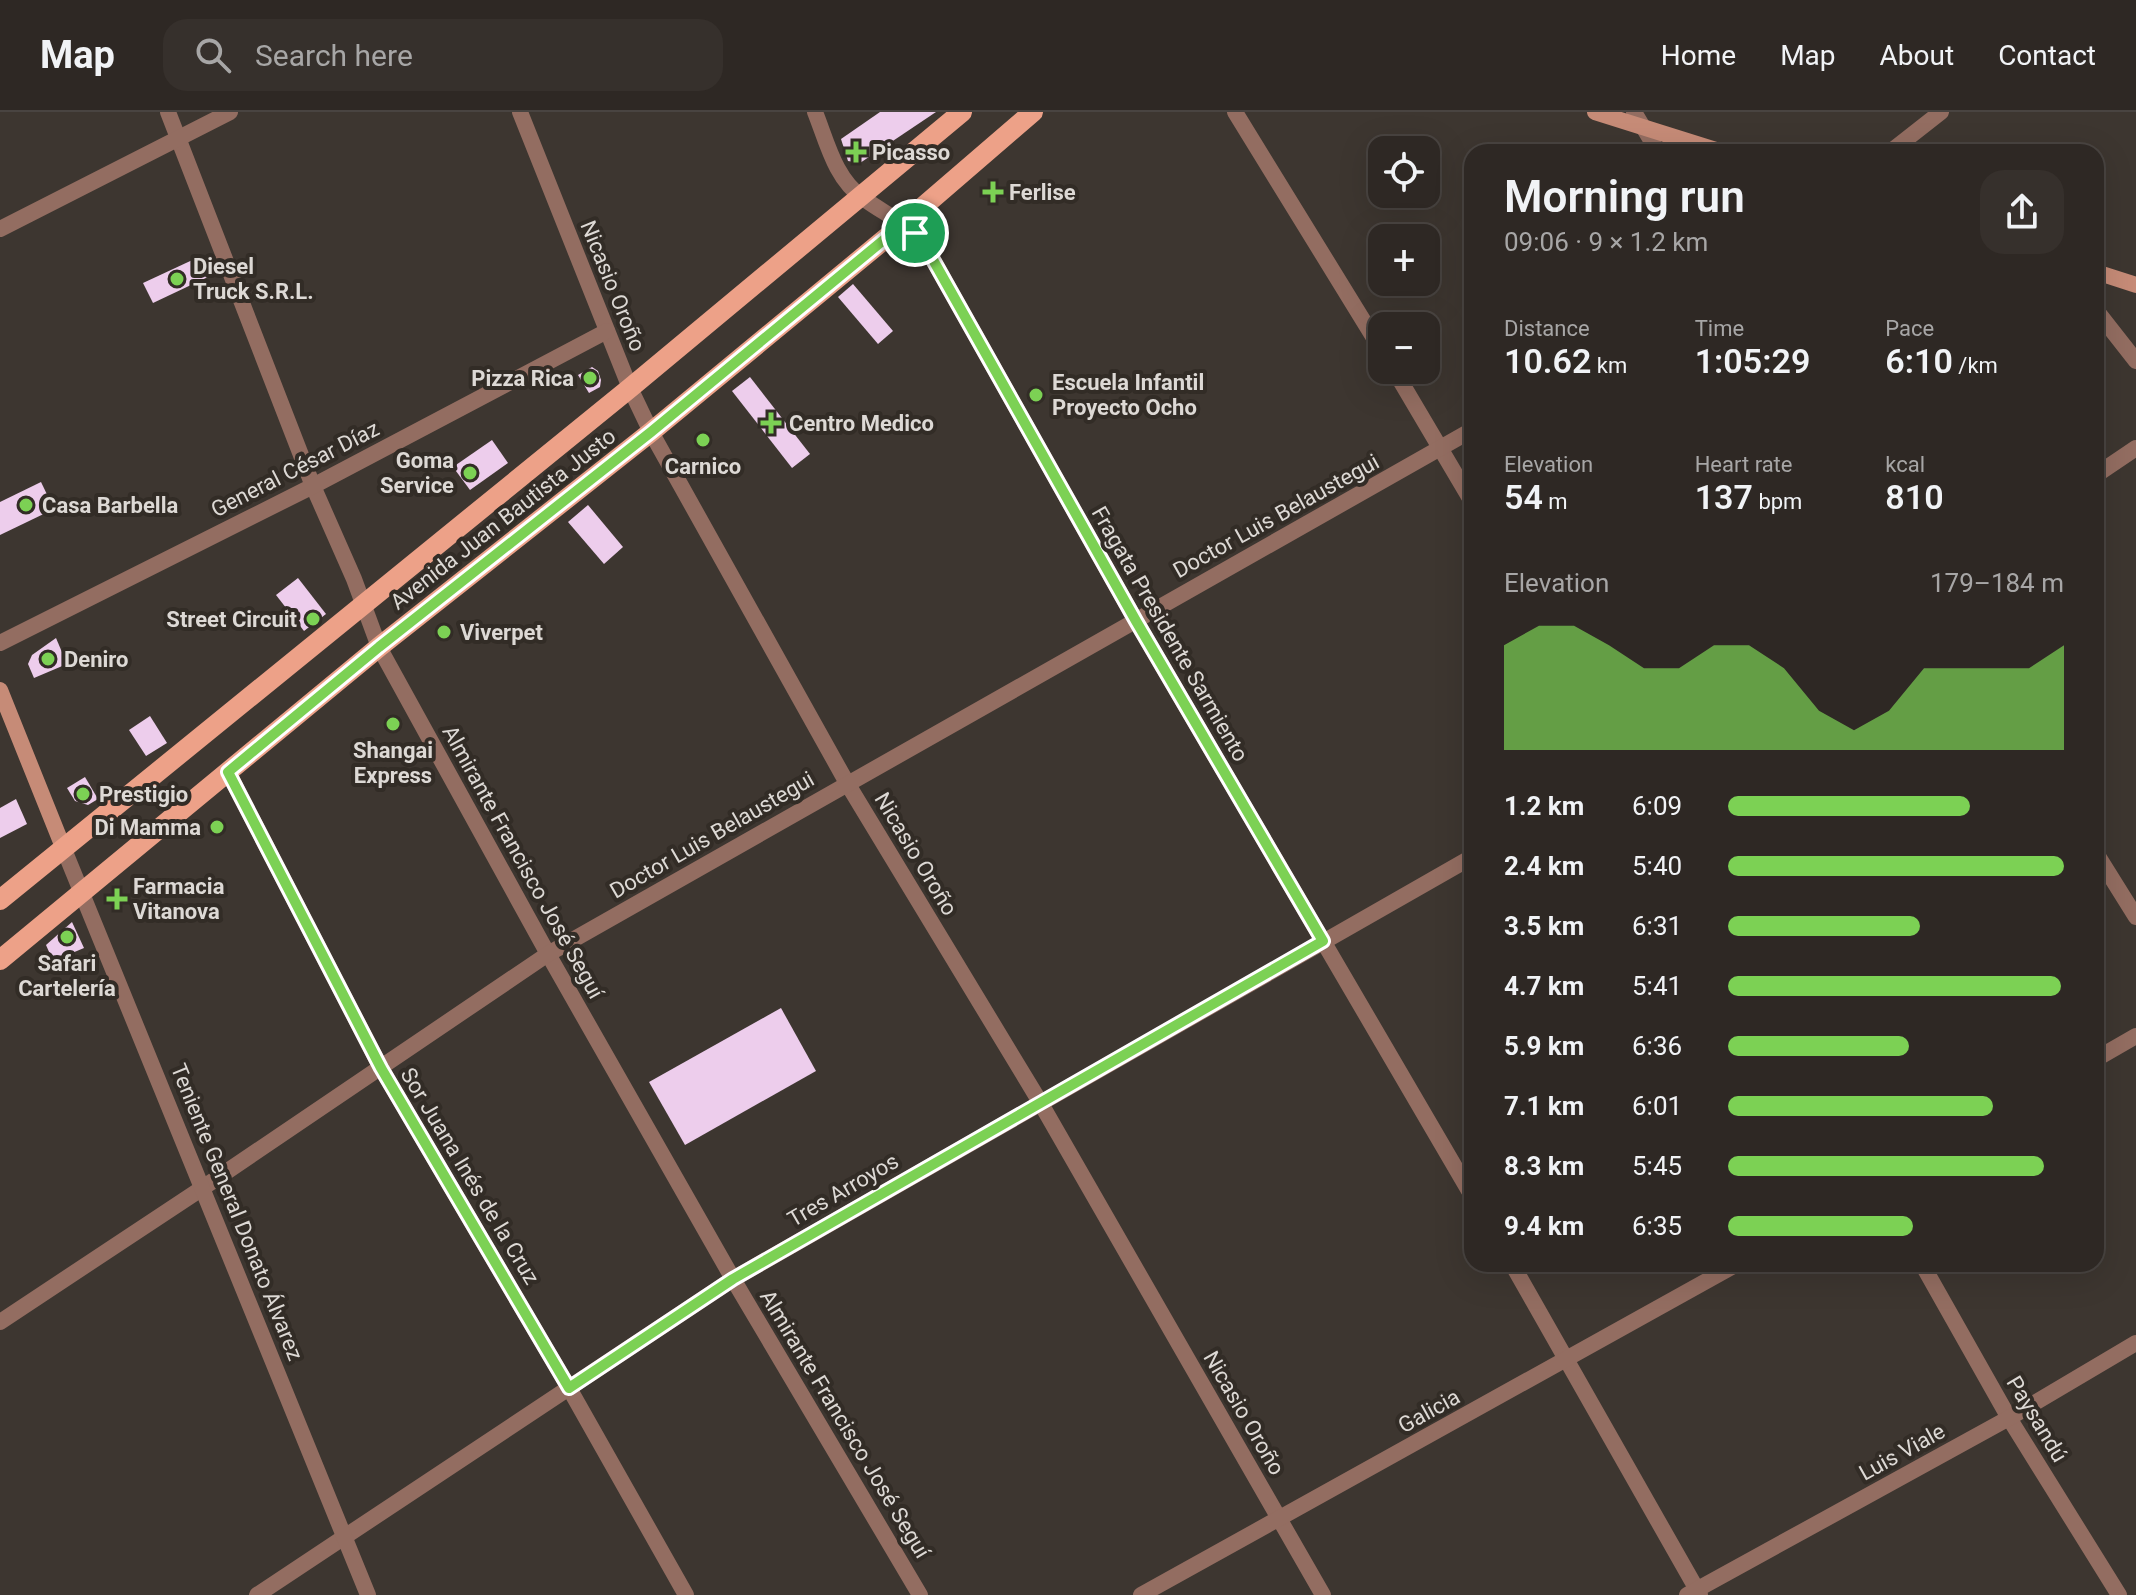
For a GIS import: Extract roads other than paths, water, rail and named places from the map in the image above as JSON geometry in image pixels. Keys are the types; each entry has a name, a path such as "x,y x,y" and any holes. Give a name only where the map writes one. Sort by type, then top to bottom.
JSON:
{"main road":[{"name":"Avenida Juan Bautista Justo","path":"0,900 630,388 962,112"},
{"name":"Avenida Juan Bautista Justo","path":"0,960 379,647 651,432 1033,112"},
{"path":"1595,112 1696,144"},
{"path":"2104,275 2136,285"},
{"path":"0,690 63,847"}],"street":[{"name":"Almirante Francisco José Seguí","path":"168,112 379,647 548,954 733,1279 920,1595"},
{"path":"0,229 230,112"},
{"name":"Nicasio Oroño","path":"520,112 630,388 651,432 847,783 1040,1102 1323,1595"},
{"name":"Fragata Presidente Sarmiento","path":"815,112 839,172 860,197 903,224 923,242 1136,621 1464,1182"},
{"path":"1235,112 1368,328"},
{"path":"1634,112 1653,144"},
{"path":"1900,144 1941,112"},
{"path":"2104,320 2136,361"},
{"name":"General César Díaz","path":"0,643 313,486 607,331"},
{"path":"1403,384 1464,488"},
{"name":"Doctor Luis Belaustegui","path":"0,1322 548,954 1464,435"},
{"path":"2104,470 2136,448"},
{"name":"Sor Juana Inés de la Cruz","path":"228,772 381,1068 569,1388 686,1595"},
{"name":"Teniente General Donato Álvarez","path":"63,847 368,1595"},
{"name":"Tres Arroyos","path":"257,1595 733,1279 1464,862"},
{"path":"2104,866 2136,917"},
{"path":"2104,1054 2136,1036"},
{"path":"1517,1272 1568,1359 1695,1593"},
{"name":"Galicia","path":"1141,1595 1723,1272"},
{"name":"Paysandú","path":"1927,1272 2009,1418 2119,1595"},
{"name":"Luis Viale","path":"1695,1593 2009,1418 2136,1343"}],"place":[{"name":"Picasso","path":"856,152"},
{"name":"Ferlise","path":"993,192"},
{"name":"Diesel Truck S.R.L.","path":"177,279"},
{"name":"Pizza Rica","path":"590,378"},
{"name":"Escuela Infantil Proyecto Ocho","path":"1036,395"},
{"name":"Centro Medico","path":"771,423"},
{"name":"Carnico","path":"703,440"},
{"name":"Goma Service","path":"470,473"},
{"name":"Casa Barbella","path":"26,505"},
{"name":"Street Circuit","path":"313,619"},
{"name":"Viverpet","path":"444,632"},
{"name":"Deniro","path":"48,659"},
{"name":"Shangai Express","path":"393,724"},
{"name":"Prestigio","path":"83,794"},
{"name":"Di Mamma","path":"217,827"},
{"name":"Farmacia Vitanova","path":"117,899"},
{"name":"Safari Cartelería","path":"67,937"}]}
